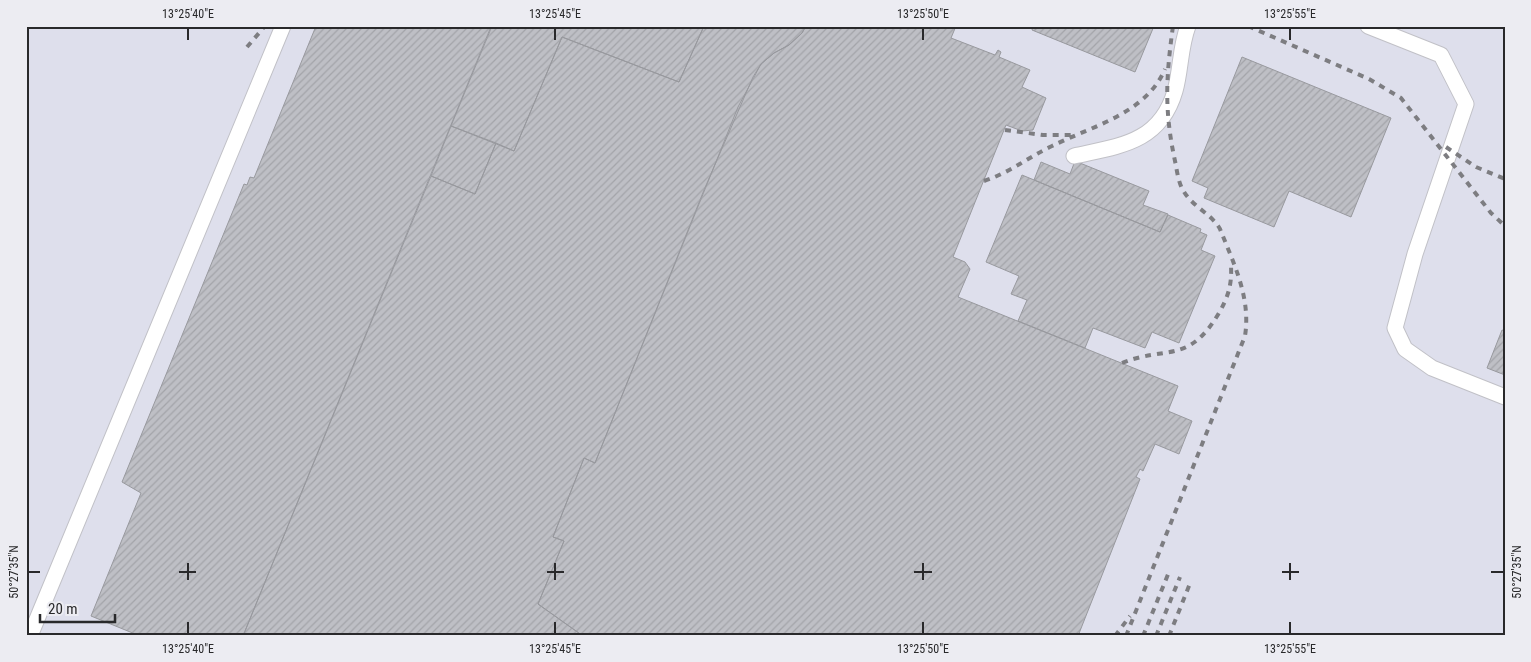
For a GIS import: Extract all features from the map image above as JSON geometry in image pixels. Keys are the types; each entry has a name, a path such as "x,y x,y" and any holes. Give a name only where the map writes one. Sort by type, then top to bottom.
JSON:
{"lane":[{"path":"30,636 283,26"},
{"path":"1074,156 1128,144 1158,126 1175,92 1188,26"},
{"path":"1368,26 1442,55 1466,104 1415,254 1395,328 1405,349 1432,368 1505,397"}],"shaded area":[{"path":"26,26 1505,26 1505,636 26,636"}],"building":[{"path":"316,26 483,26 490,29 243,636 140,636 91,616 141,493 122,482 244,184 247,185 250,177 254,178"},
{"path":"492,26 704,26 679,82 562,37 514,151 451,126"},
{"path":"704,26 806,26 802,33 789,45 774,53 761,64 753,77 704,190 595,463 584,458 553,537 564,541 538,604 583,636 243,636 431,176 475,194 496,143 514,151 562,37 679,82"},
{"path":"806,26 956,26 951,38 995,55 998,50 1001,52 999,57 1030,70 1022,87 1046,98 1033,130 1022,131 1006,125 953,257 965,262 970,269 958,297 1178,386 1168,411 1192,421 1179,454 1155,444 1143,471 1140,469 1136,477 1140,479 1078,636 583,636 538,604 564,541 553,537 584,458 595,463 738,107 761,64 774,53 789,45 802,33"},
{"path":"1033,26 1154,26 1135,72 1032,30"},
{"path":"1242,57 1391,118 1351,217 1289,191 1274,227 1204,198 1208,188 1192,181"},
{"path":"451,126 496,143 475,194 431,176"},
{"path":"1075,161 1149,191 1143,205 1168,214 1160,232 1034,180 1041,162 1070,174"},
{"path":"1022,175 1160,232 1168,215 1201,229 1200,232 1207,235 1201,250 1215,256 1179,343 1152,332 1145,348 1093,328 1085,348 1018,321 1027,300 1011,294 1019,276 986,262"},
{"path":"1502,330 1505,331 1505,375 1487,368"}],"railway":[{"path":"247,47 265,26"},
{"path":"1126,636 1245,336 1246,308 1240,281 1231,255 1216,223 1187,196 1179,180 1171,143 1167,94 1173,26"},
{"path":"1248,26 1369,79 1401,98 1491,213 1505,226"},
{"path":"984,181 1131,108 1145,97 1165,69"},
{"path":"1005,130 1043,135 1072,135"},
{"path":"1446,147 1476,167 1505,179"},
{"path":"1122,363 1176,351 1187,347 1197,340 1208,329 1225,302 1229,291 1231,266"},
{"path":"1143,636 1169,572"},
{"path":"1156,636 1180,577"},
{"path":"1169,636 1191,581"},
{"path":"1115,636 1130,616"}]}
